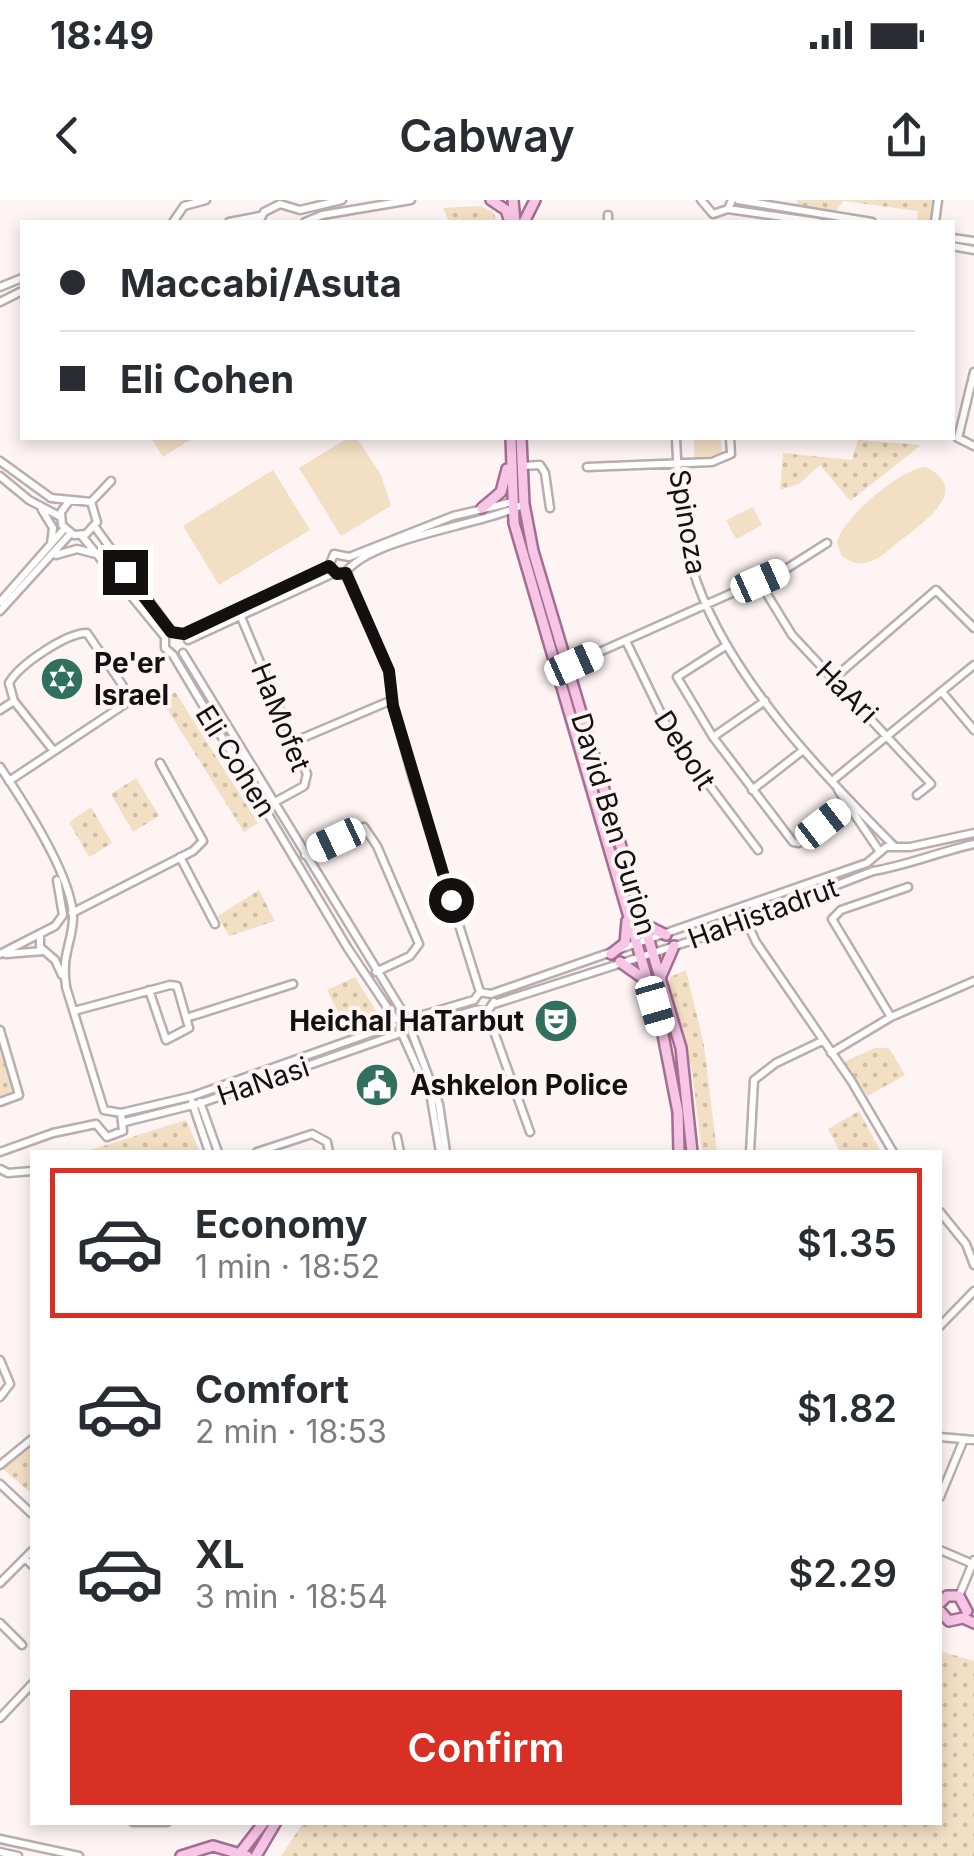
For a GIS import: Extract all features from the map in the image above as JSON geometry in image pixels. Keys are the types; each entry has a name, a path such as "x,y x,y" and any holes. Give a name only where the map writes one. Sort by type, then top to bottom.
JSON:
{"main road":[{"path":"490,200 506,210 512,220"},
{"name":"David Ben Gurion","path":"511,440 511,506 673,1076 679,1150"},
{"name":"David Ben Gurion","path":"522,440 524,504 533,551 660,979 689,1092 692,1150"},
{"path":"482,508 501,492 511,452"},
{"path":"610,954 624,943 628,914"},
{"path":"644,923 666,935"},
{"path":"660,979 674,946"},
{"path":"620,962 647,982"},
{"path":"942,1604 951,1594 959,1596 974,1623"},
{"path":"942,1609 949,1621 968,1614"},
{"path":"181,1856 213,1846 244,1854 262,1825"},
{"path":"256,1856 274,1825"}],"street":[{"path":"175,220 184,206 206,200"},
{"path":"267,200 276,206 300,210 342,200"},
{"path":"308,220 412,200"},
{"path":"701,200 712,218 735,200 860,220"},
{"path":"260,220 276,206"},
{"path":"728,209 804,220"},
{"path":"300,210 302,220"},
{"path":"974,372 958,438 974,446"},
{"name":"Spinoza","path":"676,440 684,536 706,605 727,645 765,701 802,751 832,781"},
{"path":"587,467 677,465 726,459 733,446 731,440"},
{"path":"0,461 41,493 90,502 97,511 95,527 168,634"},
{"path":"522,466 540,465 546,472 550,508"},
{"path":"0,476 44,512 53,528 49,554"},
{"path":"90,502 111,481"},
{"path":"30,500 60,517 68,531 81,535 168,634 186,637 240,617 332,569 337,553 348,565 389,671 392,700 480,992"},
{"path":"60,517 70,500"},
{"path":"348,565 482,508 524,504"},
{"path":"186,637 332,569 511,506"},
{"path":"81,535 95,527"},
{"path":"0,611 68,531"},
{"path":"568,666 760,581 827,544"},
{"path":"1,600 49,554 77,549 99,556"},
{"name":"HaAri","path":"760,581 792,635 889,734 931,784 917,795"},
{"path":"833,679 936,590 974,628"},
{"name":"HaMofet","path":"240,617 307,774 304,786 275,802"},
{"path":"10,781 125,704 123,686 96,641 80,632 19,670 8,683 14,700 53,750"},
{"name":"Eli Cohen","path":"168,634 165,648 174,655 394,1022 431,1098 443,1150"},
{"path":"174,655 183,653 186,637"},
{"name":"Debolt","path":"626,641 671,734 758,850"},
{"path":"727,645 677,677 713,737 752,790 793,842 799,843 848,805"},
{"name":"Eli Cohen","path":"183,653 404,1014"},
{"path":"832,781 974,665"},
{"path":"942,692 974,730"},
{"path":"0,710 14,700"},
{"path":"293,742 392,700"},
{"path":"713,737 765,701"},
{"path":"752,790 802,751"},
{"path":"0,954 55,926 69,910 198,847 202,832 160,762"},
{"path":"0,767 46,845 69,910 64,948 66,986"},
{"path":"832,781 879,854 885,870"},
{"path":"832,781 896,848 902,864 974,844"},
{"path":"297,860 364,827 377,846 419,944 410,956 376,972"},
{"path":"896,848 974,833"},
{"name":"HaHistadrut","path":"637,944 756,904 896,848"},
{"path":"180,857 214,924"},
{"name":"HaHistadrut","path":"640,956 885,870 897,870 902,864"},
{"path":"892,1017 832,918 841,910 908,886"},
{"path":"756,904 750,920 756,942 892,1150"},
{"path":"55,926 66,937"},
{"path":"40,934 66,986 104,1110 96,1124 99,1133 111,1138 123,1131 125,1122 121,1113 104,1110"},
{"path":"480,992 491,994 637,944"},
{"path":"0,954 64,948"},
{"path":"487,1012 494,1004 640,956"},
{"path":"831,1053 892,1017 974,981"},
{"path":"186,1018 293,984"},
{"path":"74,1011 149,990 177,986 189,1028 166,1040 149,990"},
{"path":"404,1014 413,1018 474,1000 480,992"},
{"path":"491,994 494,1004"},
{"path":"474,1000 476,1010"},
{"path":"413,1030 476,1010 487,1012"},
{"path":"487,1012 530,1132"},
{"name":"HaNasi","path":"121,1113 193,1096 394,1022 404,1014"},
{"path":"413,1018 413,1030 439,1104 443,1150"},
{"path":"0,1030 19,1095 0,1102"},
{"name":"HaNasi","path":"125,1122 201,1103 413,1030"},
{"path":"750,1150 750,1093 754,1080 776,1062 822,1041"},
{"path":"207,1150 191,1106 193,1096 201,1103 217,1150"},
{"path":"0,1152 52,1133 96,1124"},
{"path":"264,1150 320,1135 329,1150"},
{"path":"397,1137 400,1150"},
{"path":"0,1168 8,1173 30,1171"},
{"path":"942,1214 966,1244 974,1265"},
{"path":"942,1324 974,1290"},
{"path":"0,1360 10,1384 0,1397"},
{"path":"942,1436 974,1440"},
{"path":"942,1492 964,1439"},
{"path":"0,1465 30,1441"},
{"path":"0,1484 30,1512"},
{"path":"942,1551 973,1563 959,1596"},
{"path":"0,1583 30,1553"},
{"path":"25,1558 30,1563"},
{"path":"0,1623 22,1645"},
{"path":"0,1718 30,1686"},
{"path":"24,1693 30,1698"},
{"path":"0,1839 79,1856"},
{"path":"0,1852 18,1856"}],"shaded area":[{"path":"797,200 934,200 931,220 917,220 918,211 843,201 835,213 797,204"},
{"path":"480,206 492,211 497,220 448,220 443,208"},
{"path":"152,440 190,440 163,457"},
{"path":"345,440 358,440 381,475 391,506 341,536 299,468"},
{"path":"694,440 721,440 722,456 694,457"},
{"path":"858,440 921,445 850,501 820,465 799,484 780,490 783,453 852,460"},
{"path":"926,467 945,485 945,494 933,513 875,559 858,563 842,556 837,543 860,509 902,476"},
{"path":"273,470 310,530 219,585 183,526"},
{"path":"753,507 762,525 736,539 726,520"},
{"path":"175,692 258,823 244,832 162,701"},
{"path":"136,778 159,816 133,832 111,794"},
{"path":"91,807 112,843 89,857 69,822"},
{"path":"259,890 275,921 229,936 218,916"},
{"path":"686,970 704,1045 717,1150 702,1150 692,1070 669,988 670,977"},
{"path":"355,977 381,1019 348,1032 327,990"},
{"path":"0,1044 15,1090 6,1099 0,1097"},
{"path":"875,1048 889,1048 905,1075 868,1096 844,1062"},
{"path":"859,1111 880,1150 839,1150 828,1129"},
{"path":"186,1120 199,1150 90,1150"},
{"path":"30,1446 30,1492 3,1469"},
{"path":"942,1652 974,1661 974,1856 281,1856 302,1825 942,1825"}],"place":[{"name":"Pe'er Israel","path":"62,679"},
{"name":"Heichal HaTarbut","path":"556,1021"},
{"name":"Ashkelon Police","path":"377,1085"}],"route":[{"path":"125,572 171,632 178,630 184,634 329,566 337,574 346,573 389,671 393,706 451,900"}]}
